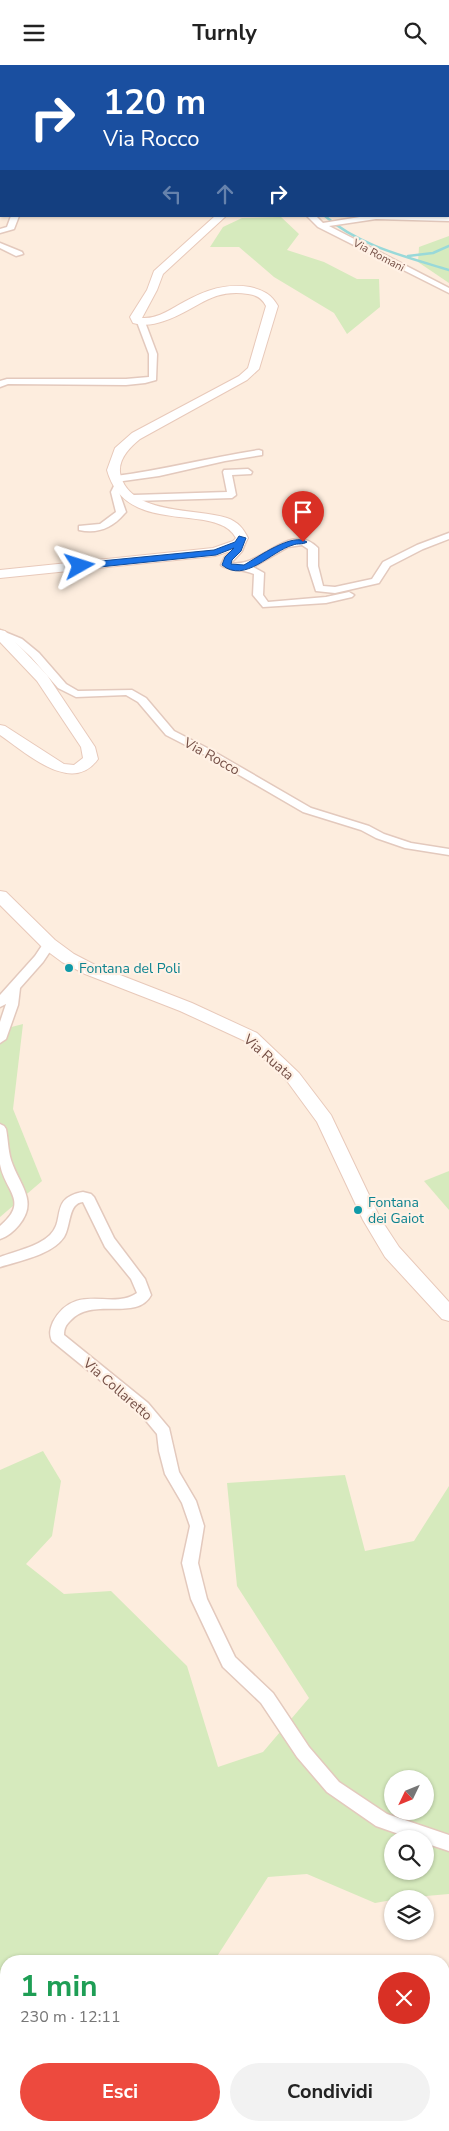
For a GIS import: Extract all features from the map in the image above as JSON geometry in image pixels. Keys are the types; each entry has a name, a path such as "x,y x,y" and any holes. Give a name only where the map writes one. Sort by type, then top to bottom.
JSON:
{"street":[{"path":"0,231 10,229 15,217"},
{"path":"220,217 158,273 152,290 136,317 137,321 156,322 199,297 215,291 248,289 258,292 266,296 272,306 252,369 243,378 136,436 121,448 112,470 122,491 150,507 172,513 225,522 235,527 240,532 242,538 237,551 228,559 226,565 235,568 246,567 291,542 303,542 313,548 313,566 319,589 334,590 354,587 377,580 386,563 449,536"},
{"name":"Via Romani","path":"312,217 322,225 449,291"},
{"path":"322,225 381,217"},
{"path":"410,217 449,219"},
{"path":"0,245 19,254"},
{"path":"0,384 7,381 126,382 145,381 153,378 153,354 141,322"},
{"path":"117,482 216,459 259,453"},
{"path":"134,498 232,495 227,472 248,472"},
{"path":"82,527 93,530 98,529 121,512 115,492 117,482"},
{"path":"0,574 216,552 238,544 242,538"},
{"path":"246,567 259,573 257,597 260,602 266,605 326,600 373,589 380,585 377,580"},
{"name":"Via Rocco","path":"0,634 42,678 88,747 91,759 80,769 59,768 0,729"},
{"name":"Via Rocco","path":"0,634 19,641 35,655 62,686 76,694 128,693 142,700 170,733 213,755 307,810 365,828 380,836 409,846 449,852"},
{"name":"Via Ruata","path":"0,896 49,944 68,958 91,970 186,1007 251,1037 286,1070 325,1119 372,1220 392,1252 449,1314"},
{"path":"0,1003 40,959 49,944"},
{"path":"0,1039 12,1005 14,989"},
{"path":"0,1129 5,1160 20,1193 23,1206 20,1217 0,1234"},
{"name":"Via Collaretto","path":"0,1262 45,1245 58,1235 64,1212 73,1199 83,1197 91,1201 110,1244 141,1285 144,1295 132,1303 93,1303 74,1307 56,1330 57,1337 143,1407 164,1432 166,1451 172,1474 189,1501 197,1526 190,1563 199,1599 229,1662 267,1698 303,1752 333,1787 382,1820 449,1843"}],"green space":[{"path":"281,217 299,234 287,250 324,262 357,279 379,279 380,307 347,334 334,313 274,277 239,247 210,247 223,227 242,218"},
{"path":"449,236 449,283 418,262 419,247"},
{"path":"23,1024 13,1109 42,1181 0,1217 0,1030"},
{"path":"449,1171 449,1210 424,1181"},
{"path":"43,1451 61,1481 52,1536 26,1564 64,1594 111,1591 187,1666 218,1767 263,1752 309,1698 237,1586 227,1483 345,1475 365,1551 414,1541 449,1486 449,1894 434,1895 434,1890 384,1890 384,1901 375,1903 307,1874 268,1877 218,1955 0,1955 0,1470"}],"waterway":[{"path":"326,217 368,243 449,270"},
{"path":"408,256 433,253 449,246"}],"place":[{"name":"Fontana del Poli","path":"69,968"},
{"name":"Fontana dei Gaiot","path":"358,1210"}],"route":[{"path":"80,566 216,552 238,544 242,538 237,551 228,559 226,565 235,568 246,567 291,542 303,542"}]}
